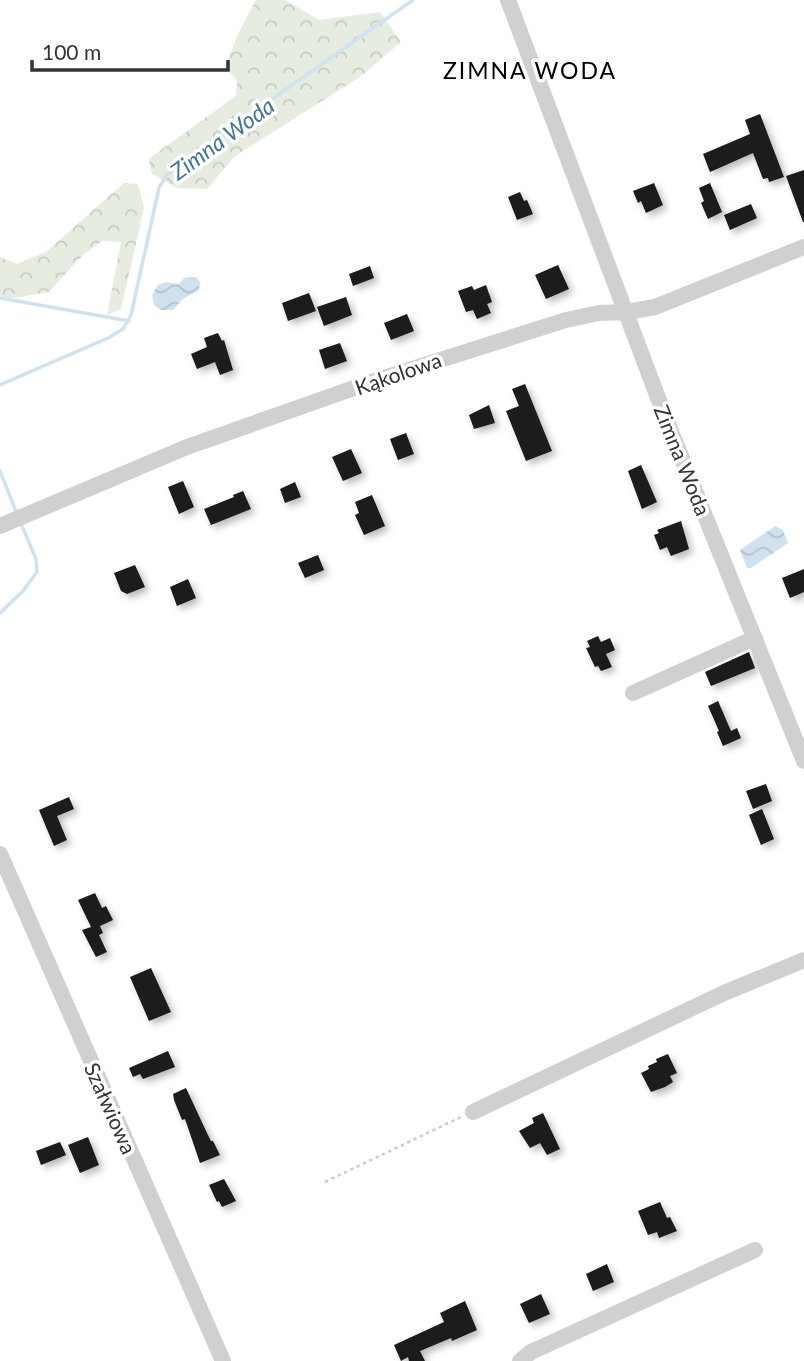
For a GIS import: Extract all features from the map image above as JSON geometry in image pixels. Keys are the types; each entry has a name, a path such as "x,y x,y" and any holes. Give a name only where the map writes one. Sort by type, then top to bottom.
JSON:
{"street":[{"name":"Zimna Woda","path":"508,0 670,428 804,761"},
{"name":"Kąkolowa","path":"13,521 187,447 374,381 566,320 662,305 804,247"},
{"path":"633,694 755,638"},
{"name":"Szałwiowa","path":"0,854 223,1361"},
{"path":"473,1112 724,993 804,960"},
{"path":"520,1361 531,1352 755,1250"}],"path":[{"path":"325,1182 473,1112"}],"green space":[{"path":"256,0 285,0 319,20 380,12 401,42 360,77 235,156 207,189 177,188 152,174 149,161 236,96 237,81 225,66"},
{"path":"124,183 138,184 144,208 121,309 107,315 121,242 102,241 84,254 49,292 8,299 0,296 0,257 17,264 47,251"}],"water":[{"path":"189,277 196,277 200,282 199,290 183,299 173,310 161,310 154,305 152,295 158,285 166,282 179,284"},
{"path":"775,526 783,530 788,543 747,568 740,550"}],"building":[{"path":"760,114 784,177 769,182 768,178 763,179 753,153 710,172 703,154 750,134 745,120"},
{"path":"804,170 804,222 803,222 786,176"},
{"path":"654,183 663,205 646,213 633,191"},
{"path":"710,183 722,212 708,219 701,203 704,201 699,188"},
{"path":"520,192 533,214 517,220 508,197"},
{"path":"751,204 757,218 730,230 724,215"},
{"path":"558,265 569,289 546,299 535,275"},
{"path":"370,266 374,278 353,286 349,274"},
{"path":"486,285 492,302 487,304 491,313 477,319 473,310 466,312 458,291 472,286 474,290"},
{"path":"309,293 316,311 288,321 282,303"},
{"path":"346,297 352,315 324,326 317,307"},
{"path":"407,314 414,331 391,340 384,323"},
{"path":"218,333 222,341 224,340 233,370 220,375 215,362 197,369 191,354 207,347 204,338"},
{"path":"340,343 347,361 325,369 319,350"},
{"path":"525,384 552,451 526,461 506,411 519,406 512,389"},
{"path":"489,405 495,423 474,429 469,415"},
{"path":"406,433 414,454 398,460 390,439"},
{"path":"351,449 362,473 343,481 332,457"},
{"path":"641,465 657,502 642,509 628,471"},
{"path":"183,481 194,507 179,514 168,487"},
{"path":"295,482 301,497 285,503 280,489"},
{"path":"243,491 251,509 211,525 204,509"},
{"path":"372,495 385,526 364,535 355,515 359,513 355,502"},
{"path":"681,521 689,549 671,556 667,547 660,550 654,535 659,533 657,530"},
{"path":"318,555 324,570 305,578 298,563"},
{"path":"135,565 145,587 127,594 121,591 114,573"},
{"path":"804,569 804,592 790,598 782,578"},
{"path":"188,579 196,598 177,606 170,587"},
{"path":"598,636 601,642 610,638 615,650 606,654 612,667 601,671 598,666 595,667 586,648 590,647 587,641"},
{"path":"749,652 755,668 711,686 705,672"},
{"path":"718,701 731,731 737,728 741,738 723,746 708,706"},
{"path":"766,784 772,801 753,809 746,791"},
{"path":"69,797 74,809 57,816 67,840 54,846 39,810"},
{"path":"762,809 774,839 761,845 749,815"},
{"path":"95,893 102,908 106,906 113,920 100,926 103,933 99,935 107,952 96,957 82,930 91,927 78,900"},
{"path":"151,968 171,1012 149,1021 130,977"},
{"path":"168,1051 175,1067 143,1079 140,1074 133,1077 129,1068"},
{"path":"668,1054 677,1073 670,1076 673,1082 651,1092 641,1073 657,1062 656,1059"},
{"path":"186,1088 220,1155 200,1163 185,1119 182,1120 174,1100 173,1094"},
{"path":"543,1113 560,1149 547,1155 540,1143 530,1148 519,1131 534,1123 532,1118"},
{"path":"88,1137 99,1165 80,1173 68,1145"},
{"path":"60,1142 66,1155 41,1165 36,1151"},
{"path":"224,1179 236,1201 222,1207 209,1185"},
{"path":"660,1202 677,1231 659,1238 657,1232 648,1235 638,1211"},
{"path":"607,1264 614,1282 593,1291 586,1274"},
{"path":"541,1294 550,1314 529,1323 520,1304"},
{"path":"465,1301 477,1330 420,1351 425,1361 409,1361 408,1357 401,1361 394,1345 444,1322 440,1313"}],"waterway":[{"name":"Zimna Woda","path":"0,385 123,329 131,315 159,188 166,176 413,0"},
{"path":"0,298 129,321"},
{"name":"Zimna Woda","path":"0,471 17,514"},
{"name":"Zimna Woda","path":"0,613 23,591 37,572 36,559 20,521"}],"district":[{"name":"ZIMNA WODA","path":"530,70"}]}
